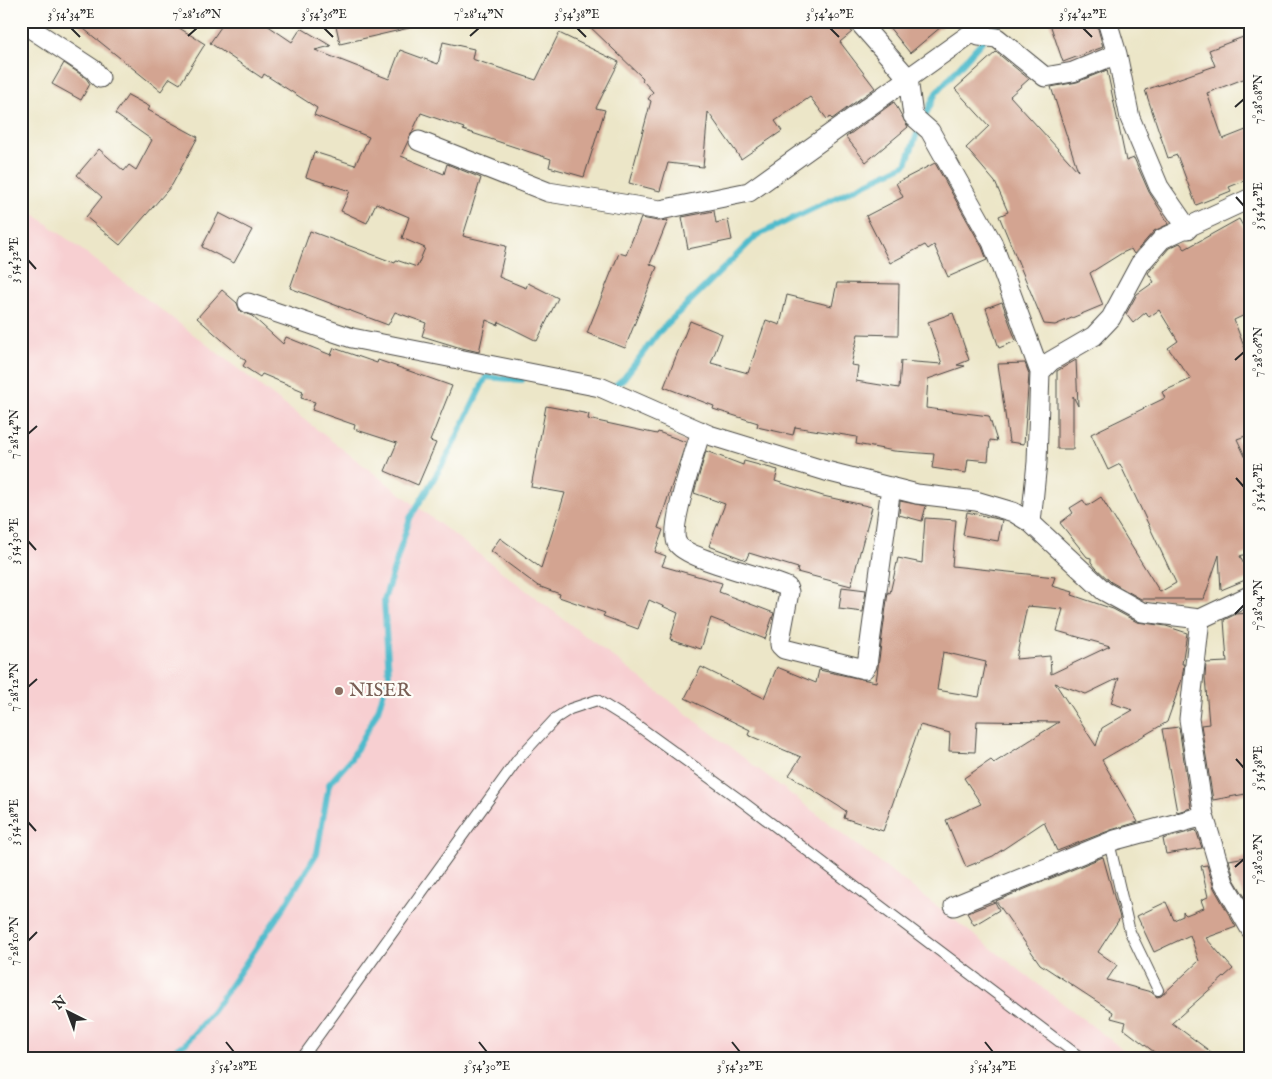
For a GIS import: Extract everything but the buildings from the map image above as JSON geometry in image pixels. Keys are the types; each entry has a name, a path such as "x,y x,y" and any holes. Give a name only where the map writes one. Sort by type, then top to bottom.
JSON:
{"street":[{"path":"858,21 908,78 913,116 930,131 992,242 1040,372 1037,462 1032,522"},
{"path":"1107,21 1117,54 1130,118 1159,186 1188,229"},
{"path":"21,22 94,70 100,78"},
{"path":"419,141 548,192 660,210 749,192 822,142 908,78 983,32 1045,77 1073,72 1117,54"},
{"path":"1040,372 1051,361 1094,336 1111,318 1140,264 1162,239 1188,229 1251,198"},
{"path":"248,303 352,338 608,390 701,432 817,468 917,494 976,501 1013,512 1032,522 1104,591 1142,612 1200,619 1251,595"},
{"path":"701,432 686,479 676,527 676,540 678,545 693,554 787,587 789,592 780,640 780,645 784,649 864,669 867,665 891,487"},
{"path":"1200,619 1190,719 1204,816 1224,882 1251,930"},
{"path":"954,906 1109,842 1204,816"}],"lane":[{"path":"302,1058 518,759 556,718 570,709 597,700 634,723 743,802 1081,1058"},
{"path":"1109,842 1130,932 1158,990"}],"shaded area":[{"name":"NISER","path":"21,204 180,324 1134,1058 21,1058"}],"waterway":[{"path":"611,389 624,378 659,332 756,236 906,164 918,131 936,93 1000,21"},
{"path":"160,1058 185,1044 213,1011 282,910 317,853 329,784 351,759 367,731 378,710 389,675 384,600 410,518 447,457 486,377 522,380"}],"place":[{"name":"NISER","path":"339,691"}]}
